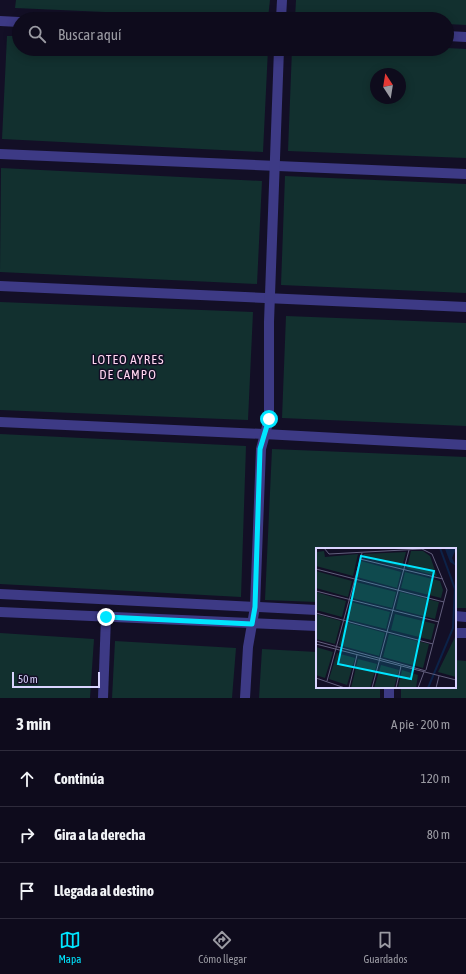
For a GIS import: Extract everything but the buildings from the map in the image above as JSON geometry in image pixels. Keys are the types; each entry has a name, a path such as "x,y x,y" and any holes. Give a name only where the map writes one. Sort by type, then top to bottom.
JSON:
{"street":[{"path":"281,12 282,0"},
{"path":"0,21 12,22"},
{"path":"454,36 466,37"},
{"path":"245,698 248,647 255,607 260,449 269,419 270,299 279,56"},
{"path":"0,154 466,174"},
{"path":"0,286 466,307"},
{"path":"0,422 466,445"},
{"path":"0,594 316,610"},
{"path":"0,612 316,626"},
{"path":"456,616 466,617"},
{"path":"103,698 106,617"}],"green space":[{"path":"16,0 270,0 269,12 105,12 15,8"},
{"path":"296,0 466,0 466,25 454,24 454,12 295,12"},
{"path":"7,36 12,36 12,56 268,56 263,152 2,139"},
{"path":"454,48 466,49 466,158 288,151 292,56 454,56"},
{"path":"1,168 262,181 257,284 0,272"},
{"path":"285,176 466,184 466,293 281,285"},
{"path":"0,302 253,312 248,420 0,410"},
{"path":"286,316 466,323 466,426 282,418"},
{"path":"0,434 246,446 241,597 0,584"},
{"path":"272,449 466,457 466,608 456,608 456,548 316,548 316,602 265,600"},
{"path":"0,633 94,639 90,698 0,698"},
{"path":"115,641 236,648 232,698 112,698"},
{"path":"262,649 316,652 316,688 380,688 380,698 259,698"},
{"path":"456,660 466,661 466,698 401,698 401,688 456,688"}],"district":[{"name":"LOTEO AYRES DE CAMPO","path":"128,366"}],"route":[{"path":"106,617 252,624 255,607 260,449 269,419"}]}
